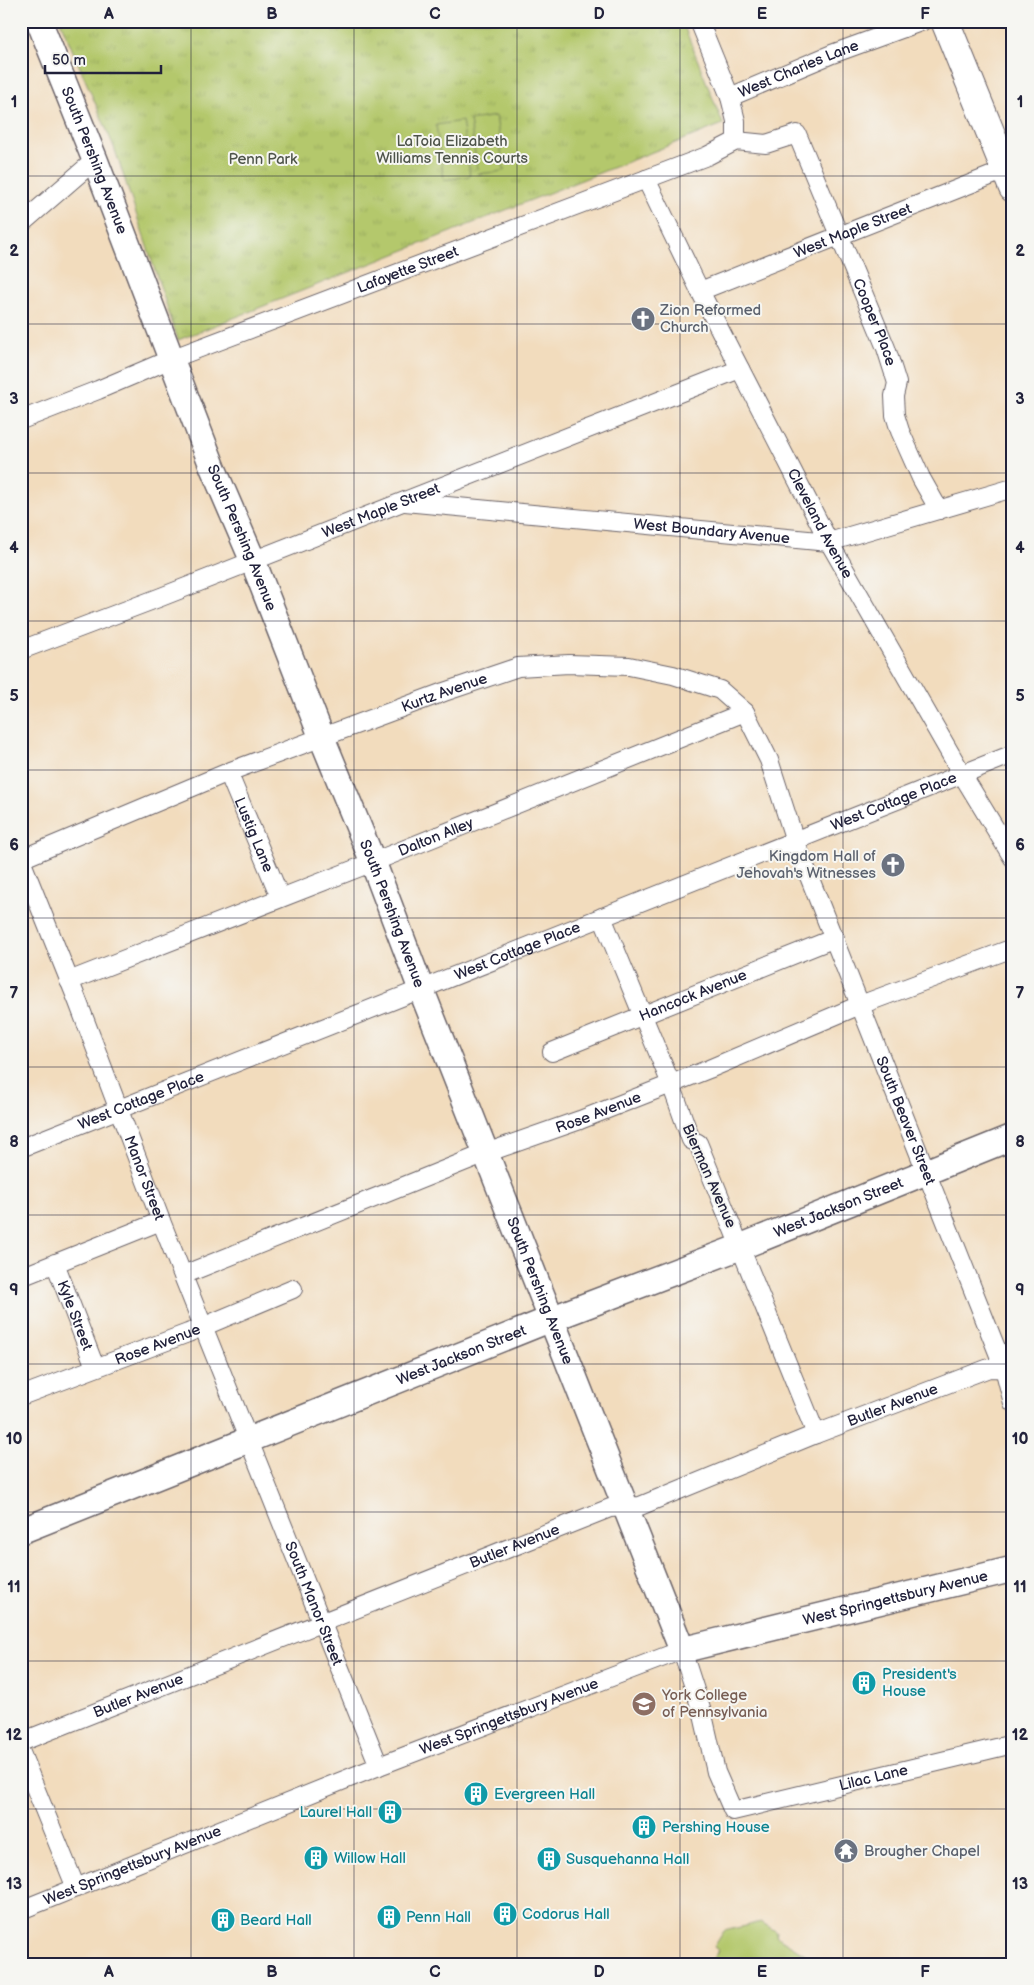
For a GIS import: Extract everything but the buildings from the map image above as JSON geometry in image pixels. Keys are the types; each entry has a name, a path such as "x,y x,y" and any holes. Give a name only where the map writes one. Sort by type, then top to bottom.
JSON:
{"main road":[{"path":"945,21 1010,175"}],"street":[{"name":"South Pershing Avenue","path":"39,21 95,160 213,468 373,862 421,989 682,1650 703,1714 716,1772 733,1811"},
{"path":"699,21 730,97 736,121 736,141"},
{"name":"West Charles Lane","path":"730,97 832,54 922,21"},
{"name":"Cooper Place","path":"736,141 766,144 797,134 886,348 897,384 894,396 895,415 900,430 921,478 939,510"},
{"name":"Lafayette Street","path":"21,420 171,359 707,156 736,141"},
{"path":"21,224 95,160"},
{"name":"West Maple Street","path":"700,291 841,236 1010,175"},
{"name":"Cleveland Avenue","path":"646,179 700,291 829,542 962,774 1013,858"},
{"name":"West Maple Street","path":"21,650 740,369"},
{"name":"West Boundary Avenue","path":"402,502 829,542 1013,488"},
{"name":"Kurtz Avenue","path":"21,860 228,772 422,700 518,667 560,664 629,666 673,675 720,690 745,712 768,760 795,840"},
{"name":"Dalton Alley","path":"69,981 373,862 745,712"},
{"name":"West Cottage Place","path":"21,1148 1013,754"},
{"name":"Lustig Lane","path":"228,772 280,897"},
{"name":"South Beaver Street","path":"795,840 1008,1369 1013,1403"},
{"name":"Manor Street","path":"21,860 248,1440"},
{"name":"Bierman Avenue","path":"602,917 671,1084 691,1140 698,1143 816,1434"},
{"name":"Hancock Avenue","path":"552,1052 835,938"},
{"name":"Rose Avenue","path":"183,1275 486,1153 580,1120 671,1084 860,1005 1013,948"},
{"name":"West Jackson Street","path":"21,1531 551,1318 740,1247 1013,1137"},
{"path":"21,1277 161,1220"},
{"name":"Kyle Street","path":"55,1264 96,1367"},
{"name":"Rose Avenue","path":"21,1396 293,1289"},
{"name":"Butler Avenue","path":"21,1742 610,1508 640,1506 816,1434 989,1368 1008,1369"},
{"name":"South Manor Street","path":"248,1440 378,1766"},
{"name":"West Springettsbury Avenue","path":"21,1910 378,1766 682,1650 1013,1570"},
{"name":"Lilac Lane","path":"733,1811 1013,1744"},
{"path":"21,1753 76,1888"}],"green space":[{"name":"Penn Park","path":"60,21 682,21 723,124 178,340 114,147"},
{"path":"496,116 504,171 478,174 470,120"},
{"name":"LaToia Elizabeth Williams Tennis Courts","path":"462,121 470,176 444,180 436,125"},
{"path":"761,1922 777,1932 776,1936 821,1964 710,1964 718,1950 714,1947 724,1931"}],"place":[{"name":"Zion Reformed Church","path":"643,319"},
{"name":"Kingdom Hall of Jehovah's Witnesses","path":"893,865"},
{"name":"President's House","path":"864,1683"},
{"name":"York College of Pennsylvania","path":"644,1704"},
{"name":"Evergreen Hall","path":"476,1794"},
{"name":"Laurel Hall","path":"390,1812"},
{"name":"Pershing House","path":"644,1827"},
{"name":"Brougher Chapel","path":"846,1851"},
{"name":"Willow Hall","path":"316,1858"},
{"name":"Susquehanna Hall","path":"549,1859"},
{"name":"Codorus Hall","path":"505,1914"},
{"name":"Penn Hall","path":"389,1917"},
{"name":"Beard Hall","path":"223,1920"}]}
